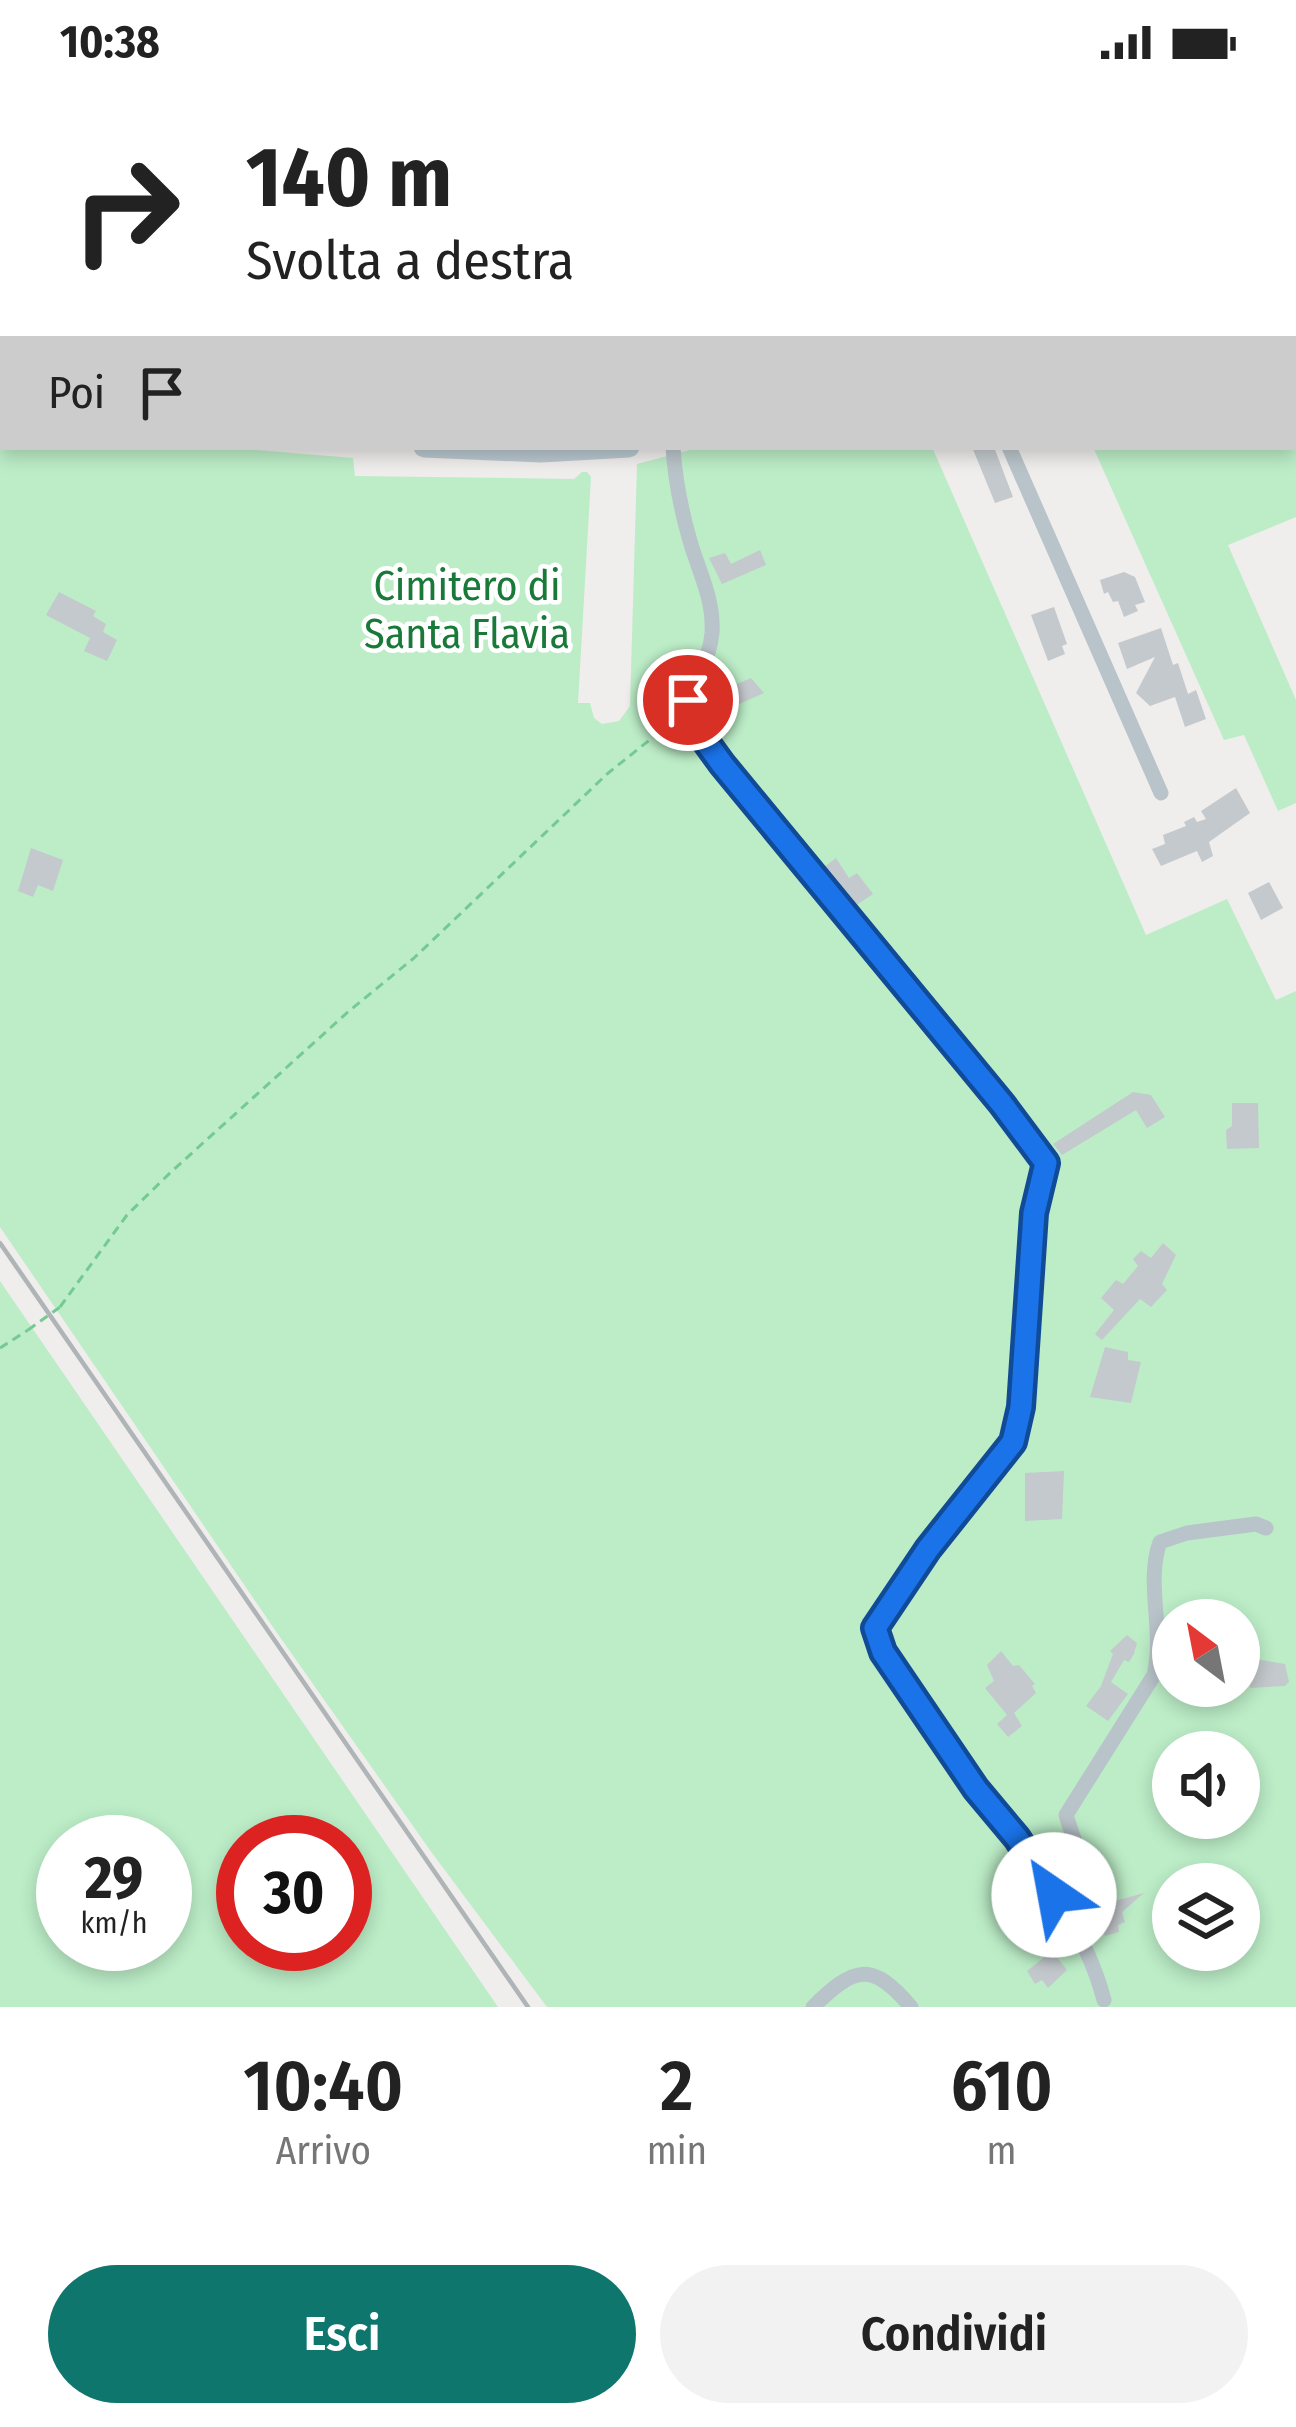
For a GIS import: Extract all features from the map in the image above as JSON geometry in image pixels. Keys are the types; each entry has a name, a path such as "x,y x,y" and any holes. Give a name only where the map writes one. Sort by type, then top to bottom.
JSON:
{"main road":[{"path":"494,450 576,450"}],"street":[{"path":"673,450 675,480 711,600 712,636 688,700 693,724 1046,1163 1034,1213 1021,1407 1013,1442 916,1564 875,1628 883,1652 976,1789 1017,1838 1066,1915 1104,2000"},
{"path":"1010,450 1161,793"},
{"path":"1066,1915 1076,1905 1084,1884 1066,1814 1154,1675 1160,1649 1154,1558 1160,1542 1187,1533 1256,1524 1267,1528"},
{"path":"813,2007 846,1978 862,1972 877,1974 910,2007"}],"path":[{"path":"0,1348 60,1307 127,1215 171,1172 414,958 607,774 689,708"}],"green space":[{"name":"Cimitero di Santa Flavia","path":"0,450 258,450 353,458 355,476 574,479 587,472 591,477 578,703 590,703 594,718 602,724 619,721 630,706 637,464 690,450 933,450 1146,935 1227,899 1276,1000 1296,991 1296,2007 547,2007 432,1853 0,1227"},
{"path":"1094,450 1296,450 1296,517 1228,545 1296,700 1296,803 1278,811 1244,735 1224,740"},
{"path":"0,1281 366,1815 216,1815 216,1971 372,1971 372,1823 498,2007 0,2007"}],"building":[{"path":"973,450 995,450 1013,497 995,503"},
{"path":"760,550 766,565 722,584 709,558 725,553 731,564"},
{"path":"1124,572 1135,577 1145,602 1124,617 1118,601 1104,594 1100,580"},
{"path":"59,592 96,611 93,616 106,624 103,632 117,640 107,661 84,651 90,638 46,615"},
{"path":"1054,607 1067,644 1062,646 1065,654 1048,661 1031,615"},
{"path":"1161,628 1173,665 1178,663 1188,694 1196,690 1206,719 1185,727 1175,697 1150,706 1136,693 1155,657 1127,669 1118,643"},
{"path":"751,678 764,693 719,713 718,692"},
{"path":"1236,788 1250,813 1209,842 1213,856 1202,862 1197,851 1161,866 1152,849 1165,844 1163,835 1186,826 1184,822 1194,817 1197,822 1206,819 1201,811"},
{"path":"31,848 63,860 53,891 38,885 33,897 18,891"},
{"path":"836,858 849,878 857,873 873,894 855,906 824,867"},
{"path":"1269,882 1283,908 1261,920 1248,893"},
{"path":"1133,1092 1151,1095 1165,1117 1147,1128 1136,1110 1062,1155 1053,1144"},
{"path":"1232,1103 1258,1103 1259,1148 1227,1149"},
{"path":"1163,1243 1176,1255 1162,1284 1167,1290 1151,1307 1140,1299 1102,1340 1095,1334 1114,1310 1101,1298 1116,1280 1123,1284 1138,1266 1133,1259 1141,1251 1151,1258"},
{"path":"1105,1347 1128,1352 1128,1360 1141,1362 1131,1403 1090,1397"},
{"path":"1064,1471 1062,1519 1025,1521 1025,1473"},
{"path":"1127,1635 1137,1643 1134,1654 1129,1662 1124,1660 1111,1682 1128,1694 1108,1721 1086,1706 1101,1686 1113,1654 1110,1651"},
{"path":"1001,1651 1035,1684 1036,1693 1014,1713 1022,1726 1008,1737 997,1724 1007,1715 985,1688 994,1681 987,1665"},
{"path":"1260,1660 1285,1664 1289,1682 1260,1687"},
{"path":"1144,1893 1122,1912 1125,1922 1118,1925 1119,1932 1105,1936 1096,1906"},
{"path":"1052,1951 1067,1970 1048,1988 1042,1980 1035,1984 1027,1971"}],"railway":[{"path":"0,1243 528,2007"}],"route":[{"path":"688,700 693,724 722,764 1046,1163 1034,1213 1021,1407 1013,1442 893,1596 875,1628 883,1652 1054,1895"}]}
